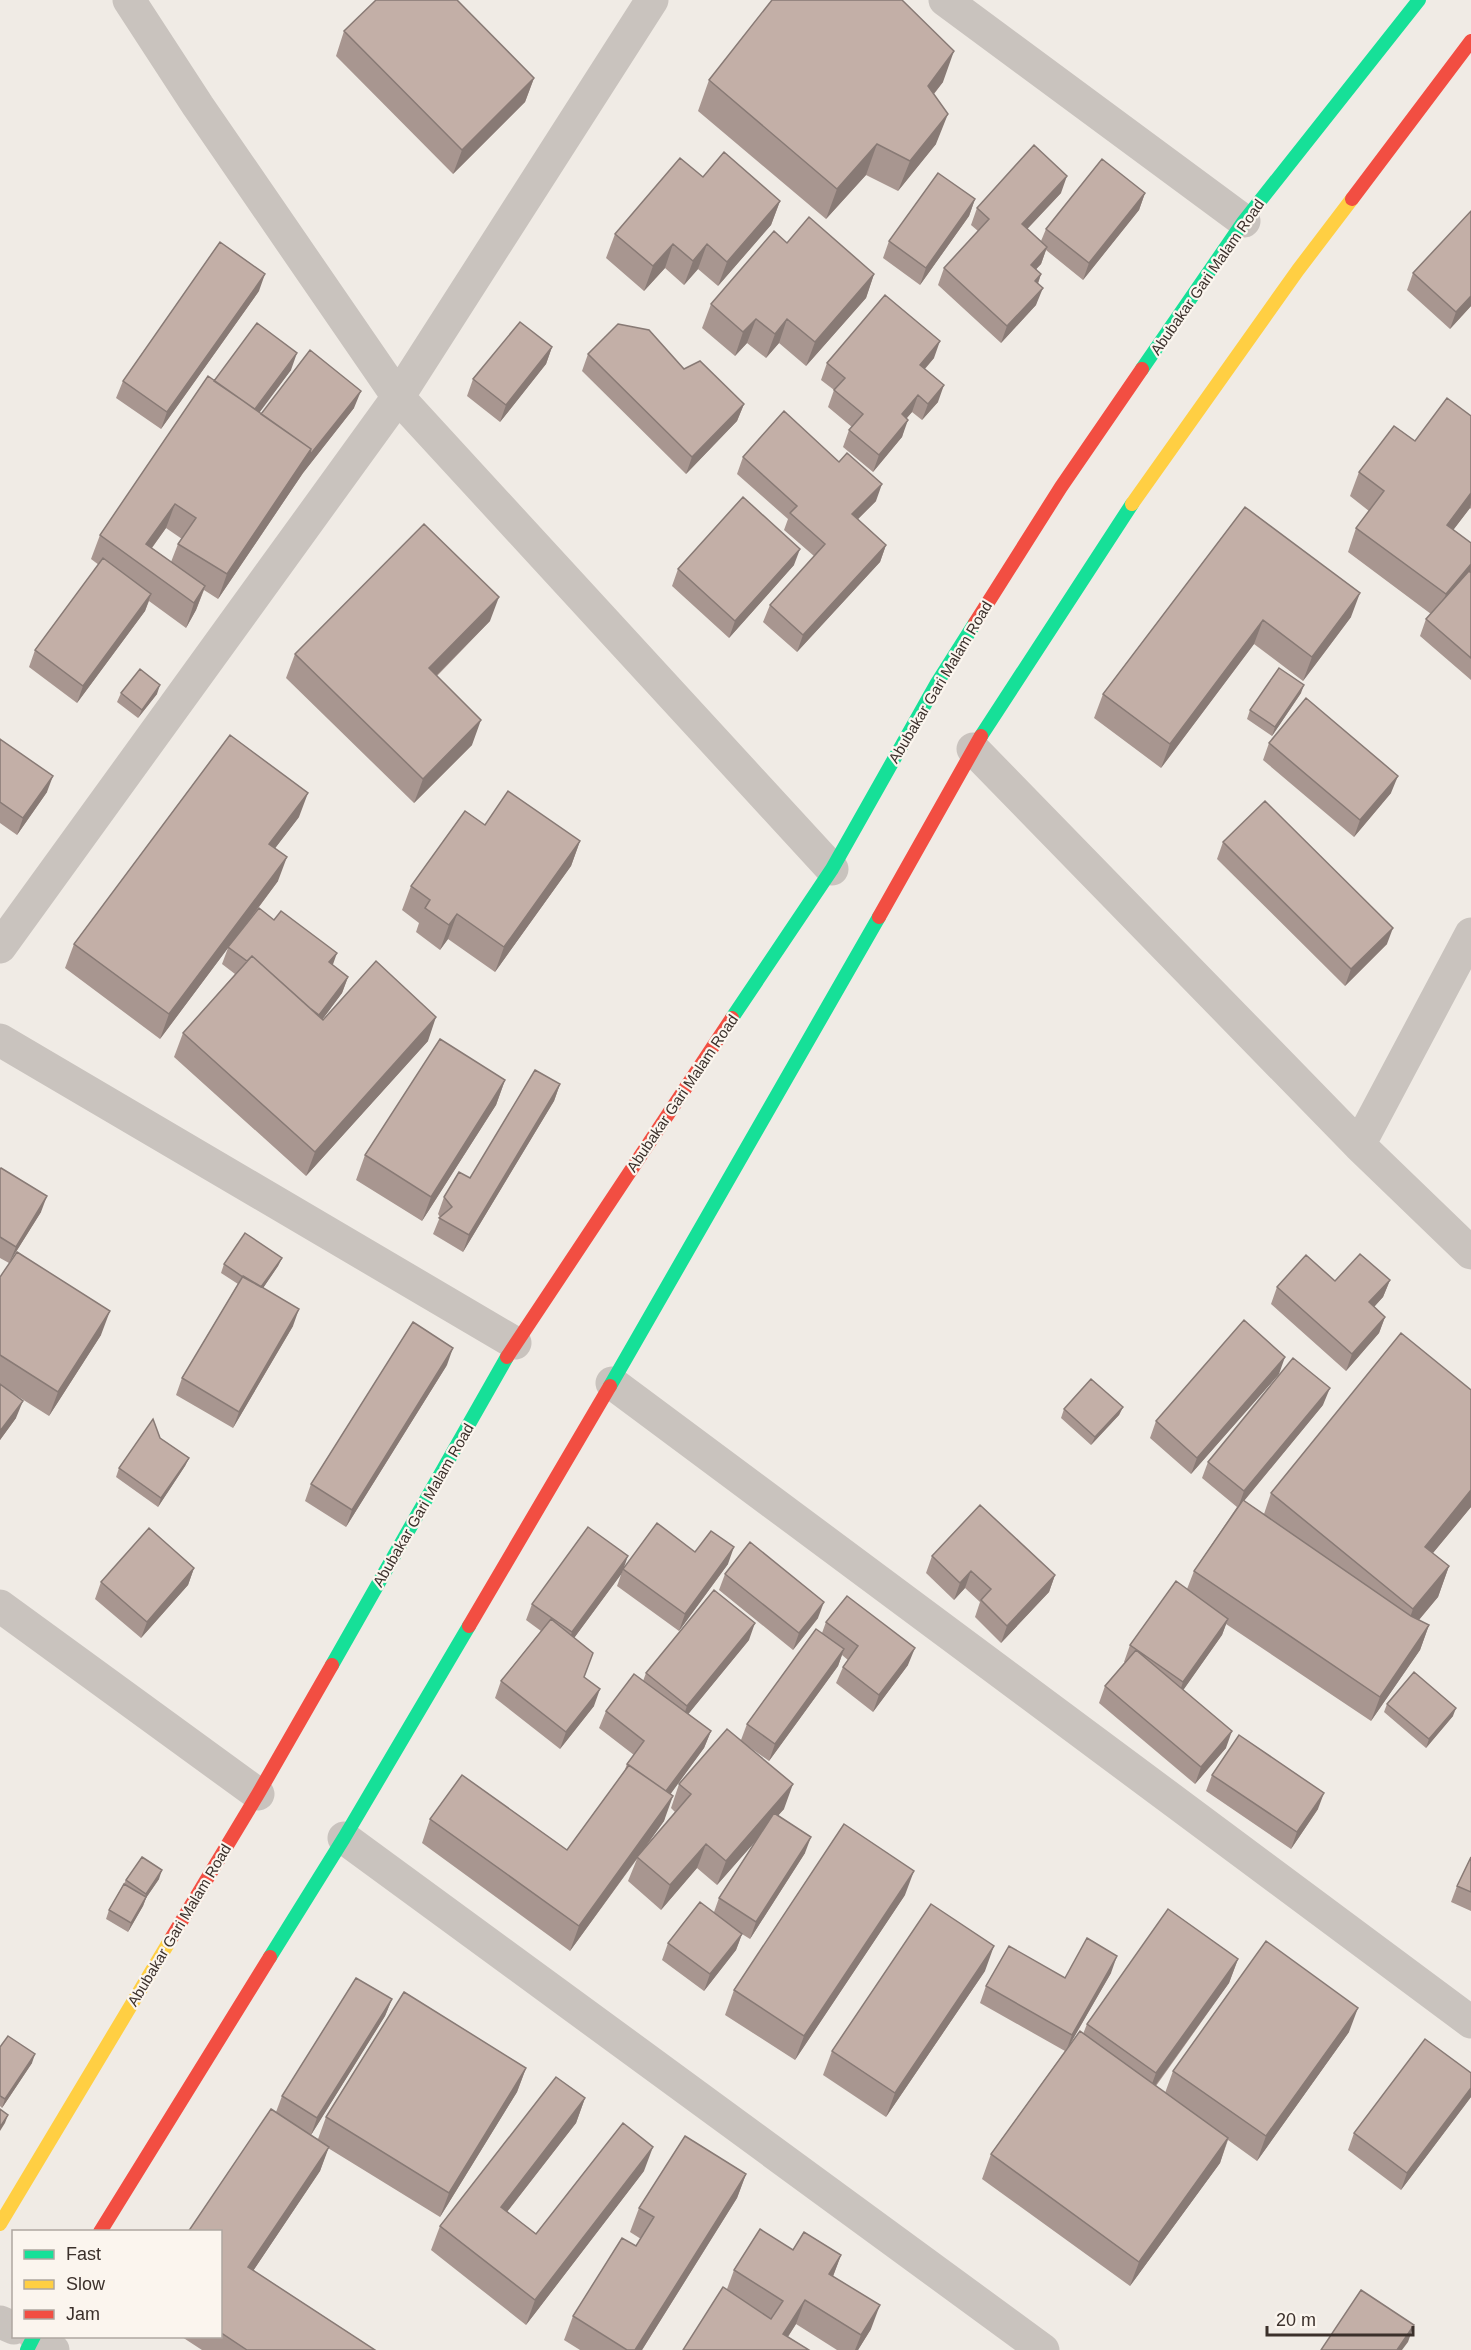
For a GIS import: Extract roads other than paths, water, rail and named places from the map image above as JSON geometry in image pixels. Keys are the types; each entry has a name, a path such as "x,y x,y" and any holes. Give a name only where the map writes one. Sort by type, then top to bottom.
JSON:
{"street":[{"path":"129,0 198,106 398,397 832,869"},
{"path":"0,947 398,397 652,0"},
{"path":"945,0 1244,221"},
{"name":"Abubakar Gari Malam Road","path":"0,2224 258,1794 515,1343 832,869 937,683 1061,487 1244,221 1419,0"},
{"path":"101,2230 344,1838 612,1383 973,748 1150,477 1298,270 1471,41"},
{"path":"973,748 1359,1145 1471,1253"},
{"path":"1359,1145 1471,934"},
{"path":"0,1040 515,1343"},
{"path":"612,1383 1471,2022"},
{"path":"0,1606 258,1794"},
{"path":"344,1838 1043,2350"},
{"path":"36,2338 53,2350"}]}
